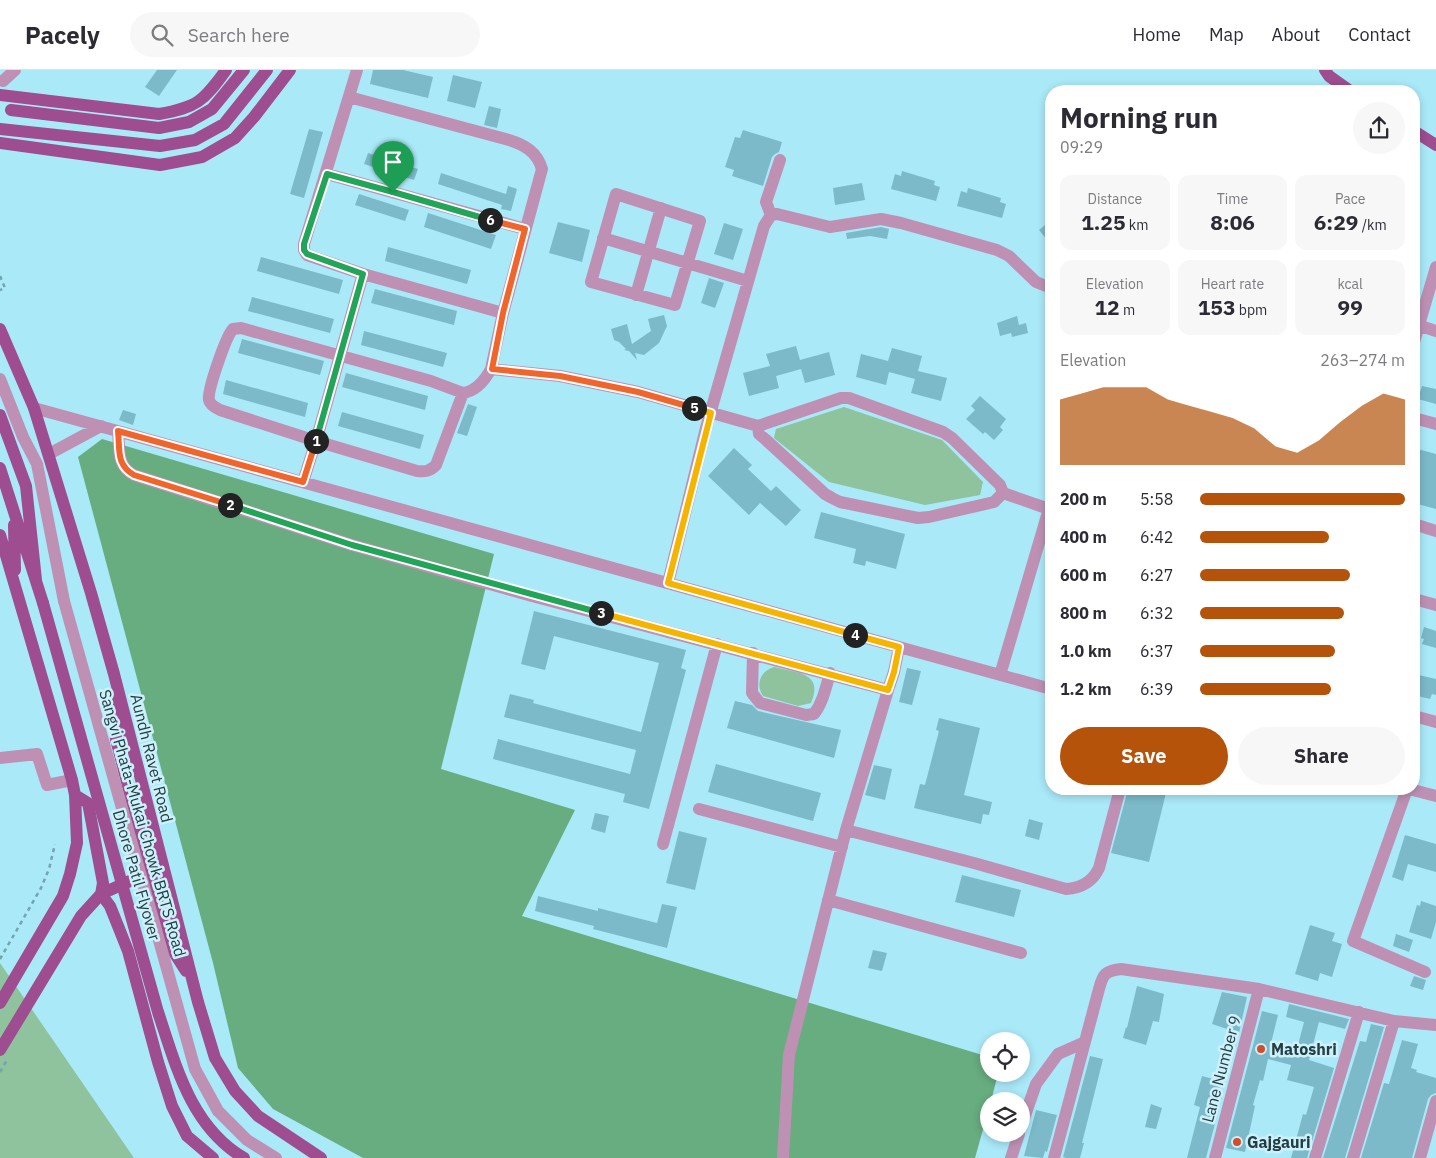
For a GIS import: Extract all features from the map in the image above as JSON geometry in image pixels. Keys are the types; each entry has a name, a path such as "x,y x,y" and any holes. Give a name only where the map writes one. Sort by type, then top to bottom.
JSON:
{"main road":[{"path":"0,95 159,114 184,109 203,99 226,70"},
{"path":"11,110 159,128 189,122 212,110 244,70"},
{"path":"0,129 160,146 195,140 224,124 267,70"},
{"path":"0,143 160,165 202,157 236,138 290,70"},
{"path":"1325,70 1329,76 1342,85"},
{"path":"1420,135 1436,145"},
{"name":"Aundh Ravet Road","path":"0,329 34,408 114,674 193,981 215,1058 234,1090 258,1116 321,1158"},
{"path":"0,415 26,486 36,580"},
{"path":"0,468 36,580"},
{"path":"13,508 16,587"},
{"path":"0,535 72,780 75,795 77,843 63,896 0,1003"},
{"name":"Dhore Patil Flyover","path":"36,580 158,1012 179,1075 201,1118 234,1152 244,1158"},
{"path":"114,674 116,740 168,943 193,981"},
{"path":"75,795 88,803 103,883 101,894 110,906 128,951 172,1106 187,1136 213,1158"},
{"path":"0,1050 81,916 101,894 150,872"}],"street":[{"path":"3,81 15,70"},
{"path":"357,70 327,174 304,244 304,250 307,254 363,274 503,313"},
{"path":"349,97 506,139 521,144 535,154 539,160 542,169 503,313 492,369 476,389 470,392 463,392 431,381 240,328 233,329 226,339 210,389 209,400 212,406 220,410 316,441 425,472 431,470 436,464 463,392"},
{"path":"771,215 766,202 780,160"},
{"path":"327,174 525,229"},
{"path":"616,194 661,208 700,221 675,305 591,282 616,194"},
{"path":"636,294 661,208"},
{"path":"668,583 711,413 764,226 771,215 777,214 830,227 881,219 901,223 997,250 1009,256 1036,282 1045,286"},
{"path":"603,238 748,281"},
{"path":"1420,319 1436,267"},
{"path":"303,482 363,274"},
{"path":"1420,326 1436,330"},
{"name":"Sangvi Phata-Mukai Chowk BRTS Road","path":"0,338 22,387 43,447 38,464"},
{"path":"492,369 560,376 638,392 758,426 841,398 849,398 943,432 952,438 1000,485 1003,493"},
{"name":"Sangvi Phata-Mukai Chowk BRTS Road","path":"0,379 23,437 38,464 64,601 195,1069 218,1111 247,1140 276,1158"},
{"path":"34,408 1045,687"},
{"path":"1420,420 1436,424"},
{"path":"49,454 101,426"},
{"path":"758,426 759,434 825,494 840,502 918,518 929,518 994,502 1003,493"},
{"path":"118,431 121,464 124,470 134,475 352,545 532,596 830,673 888,690"},
{"path":"1003,493 1045,504"},
{"path":"1000,675 1045,522"},
{"path":"1420,526 1436,531"},
{"path":"1420,601 1436,605"},
{"path":"663,844 717,644"},
{"path":"783,1158 789,1055 846,830 894,672 899,647"},
{"path":"753,653 752,693 760,703 806,715 814,714 818,710 830,673"},
{"path":"1420,718 1436,722"},
{"path":"0,758 37,754 47,785 72,780"},
{"path":"1420,792 1436,796"},
{"path":"846,830 1066,889 1077,888 1094,877 1099,868 1118,795"},
{"path":"1406,795 1353,941 1425,972"},
{"path":"699,809 842,847"},
{"path":"828,900 1021,953"},
{"path":"1054,1158 1103,977 1110,970 1121,969 1259,988 1394,1021 1436,1025"},
{"name":"Lane Number 9","path":"1215,1158 1259,988"},
{"path":"1315,1158 1359,1012"},
{"path":"1353,1158 1394,1021"},
{"path":"1030,1101 1036,1084 1058,1054 1085,1042"},
{"path":"1420,1158 1436,1101"},
{"path":"1011,1158 1016,1142"}],"path":[{"path":"0,276 5,288 0,290"},
{"path":"0,959 30,910 50,869 55,844"}],"green space":[{"path":"844,407 942,440 983,482 980,495 925,505 829,482 774,438 776,429"},
{"path":"102,439 494,554 441,769 575,810 522,916 980,1054 980,1082 996,1082 993,1092 980,1092 980,1140 975,1158 363,1158 273,1109 238,1068 213,963 78,457"},
{"path":"774,667 799,673 811,680 814,685 814,693 811,703 798,706 763,696 760,687 761,678 766,671"},
{"path":"0,963 134,1158 0,1158"}],"building":[{"path":"157,70 177,70 159,96 145,87"},
{"path":"373,70 403,70 433,77 428,98 370,84"},
{"path":"453,75 482,82 475,108 447,101"},
{"path":"489,106 501,109 497,128 484,125"},
{"path":"309,129 323,132 304,198 290,194"},
{"path":"743,130 782,142 779,152 772,157 763,186 732,176 734,170 725,167 735,137 740,138"},
{"path":"368,153 418,169 414,180 364,164"},
{"path":"902,171 935,181 934,185 940,187 936,201 891,189 895,174 901,176"},
{"path":"441,173 506,194 508,186 517,189 511,211 501,209 502,205 438,184"},
{"path":"862,183 865,200 835,205 833,188"},
{"path":"968,188 1001,198 1000,202 1006,204 1002,218 957,206 961,191 967,193"},
{"path":"359,194 409,210 405,221 355,205"},
{"path":"428,213 496,235 491,249 424,227"},
{"path":"558,222 590,230 582,262 549,253"},
{"path":"724,223 743,229 733,260 714,254"},
{"path":"1045,225 1045,238 1039,230"},
{"path":"881,227 889,229 887,239 870,236 847,239 846,233"},
{"path":"388,247 471,270 467,284 385,261"},
{"path":"261,257 343,280 339,294 257,271"},
{"path":"709,278 724,283 715,308 701,303"},
{"path":"375,289 457,311 454,325 371,303"},
{"path":"252,297 334,319 330,333 248,311"},
{"path":"664,315 667,326 659,343 644,355 635,353 637,360 629,351 624,350 626,349 619,342 614,340 611,329 627,324 632,344 651,331 648,319"},
{"path":"1017,316 1019,325 1026,323 1028,333 1012,337 1011,333 1000,336 997,323"},
{"path":"364,331 447,353 443,367 361,345"},
{"path":"242,339 324,361 320,375 238,353"},
{"path":"796,346 800,360 829,352 835,375 805,383 801,369 776,376 779,388 749,396 743,373 770,366 766,354"},
{"path":"892,348 922,356 918,371 947,378 941,401 911,393 915,379 889,372 886,385 856,377 861,354 888,361"},
{"path":"346,373 428,396 425,410 342,387"},
{"path":"226,380 308,403 305,417 223,394"},
{"path":"1422,386 1436,389 1436,404 1420,400"},
{"path":"980,396 1006,419 1000,427 1003,430 994,440 985,432 983,434 966,419 975,410 971,406"},
{"path":"468,404 477,407 467,436 457,433"},
{"path":"123,410 136,414 133,425 119,420"},
{"path":"342,412 424,435 420,449 338,426"},
{"path":"734,448 752,465 748,469 771,491 776,486 801,510 786,526 760,503 749,515 708,476"},
{"path":"1420,450 1436,454 1436,509 1420,505"},
{"path":"821,512 905,534 896,569 866,561 865,566 853,563 856,549 814,538"},
{"path":"534,611 686,650 681,668 686,670 649,809 623,802 625,794 493,759 498,739 630,774 636,750 504,717 510,694 534,700 533,703 641,732 659,663 554,636 545,670 521,664"},
{"path":"1424,627 1436,631 1436,648 1422,644 1424,639 1421,638"},
{"path":"907,668 921,671 912,705 899,702"},
{"path":"1420,675 1436,679 1436,695 1432,694 1430,699 1420,696"},
{"path":"735,701 752,705 758,711 841,730 834,758 727,728"},
{"path":"939,718 980,728 964,795 992,802 989,815 983,814 981,824 914,808 920,784 925,785 939,731 936,730"},
{"path":"716,764 821,793 813,821 708,792"},
{"path":"874,765 892,769 885,800 865,795"},
{"path":"1126,795 1166,795 1149,862 1111,853"},
{"path":"595,813 609,816 605,833 591,829"},
{"path":"1029,819 1043,823 1039,840 1025,836"},
{"path":"679,831 707,838 695,890 666,883"},
{"path":"1405,835 1436,844 1436,872 1408,864 1403,881 1392,877"},
{"path":"962,875 1021,890 1014,917 955,902"},
{"path":"538,896 598,911 598,908 657,923 662,904 677,907 667,948 593,929 594,926 535,911"},
{"path":"1421,901 1436,906 1436,922 1431,939 1409,932 1417,905 1420,906"},
{"path":"1310,925 1335,933 1332,941 1342,944 1332,977 1320,973 1318,981 1295,974"},
{"path":"1396,934 1413,940 1409,952 1393,946"},
{"path":"873,950 887,953 882,971 868,968"},
{"path":"1414,976 1426,980 1423,990 1410,986"},
{"path":"1137,986 1164,994 1159,1022 1153,1021 1146,1045 1123,1038"},
{"path":"1222,992 1247,997 1239,1033 1212,1024"},
{"path":"1289,1004 1349,1019 1345,1029 1319,1022 1309,1060 1334,1068 1307,1158 1291,1158 1303,1114 1306,1115 1314,1087 1287,1080 1291,1065 1268,1059 1263,1081 1260,1080 1253,1105 1255,1106 1245,1152 1226,1148 1262,1011 1278,1015 1271,1043 1295,1050 1296,1044 1298,1045 1304,1022 1286,1017"},
{"path":"1371,1024 1384,1027 1345,1158 1323,1158 1360,1041 1366,1042"},
{"path":"1402,1040 1418,1044 1411,1068 1417,1070 1416,1072 1436,1078 1436,1093 1428,1099 1412,1158 1361,1158 1384,1083 1389,1084"},
{"path":"1090,1056 1103,1059 1082,1143 1084,1143 1080,1158 1066,1158 1063,1157"},
{"path":"1202,1076 1221,1081 1217,1096 1222,1097 1206,1158 1187,1158 1200,1107 1194,1105"},
{"path":"1151,1104 1162,1108 1156,1129 1145,1127"},
{"path":"1036,1110 1057,1115 1047,1152 1045,1151 1043,1158 1024,1156 1028,1142 1030,1142 1030,1133"}],"place":[{"name":"Matoshri","path":"1261,1049"},
{"name":"Gajgauri","path":"1237,1142"}],"route":[{"path":"327,174 393,192 525,229 503,313 492,369 560,376 638,392 711,413 668,583 899,647 888,690 830,673 532,596 352,545 134,475 124,470 121,464 118,431 303,482 363,274 307,254 304,250 304,244 327,174"}]}
